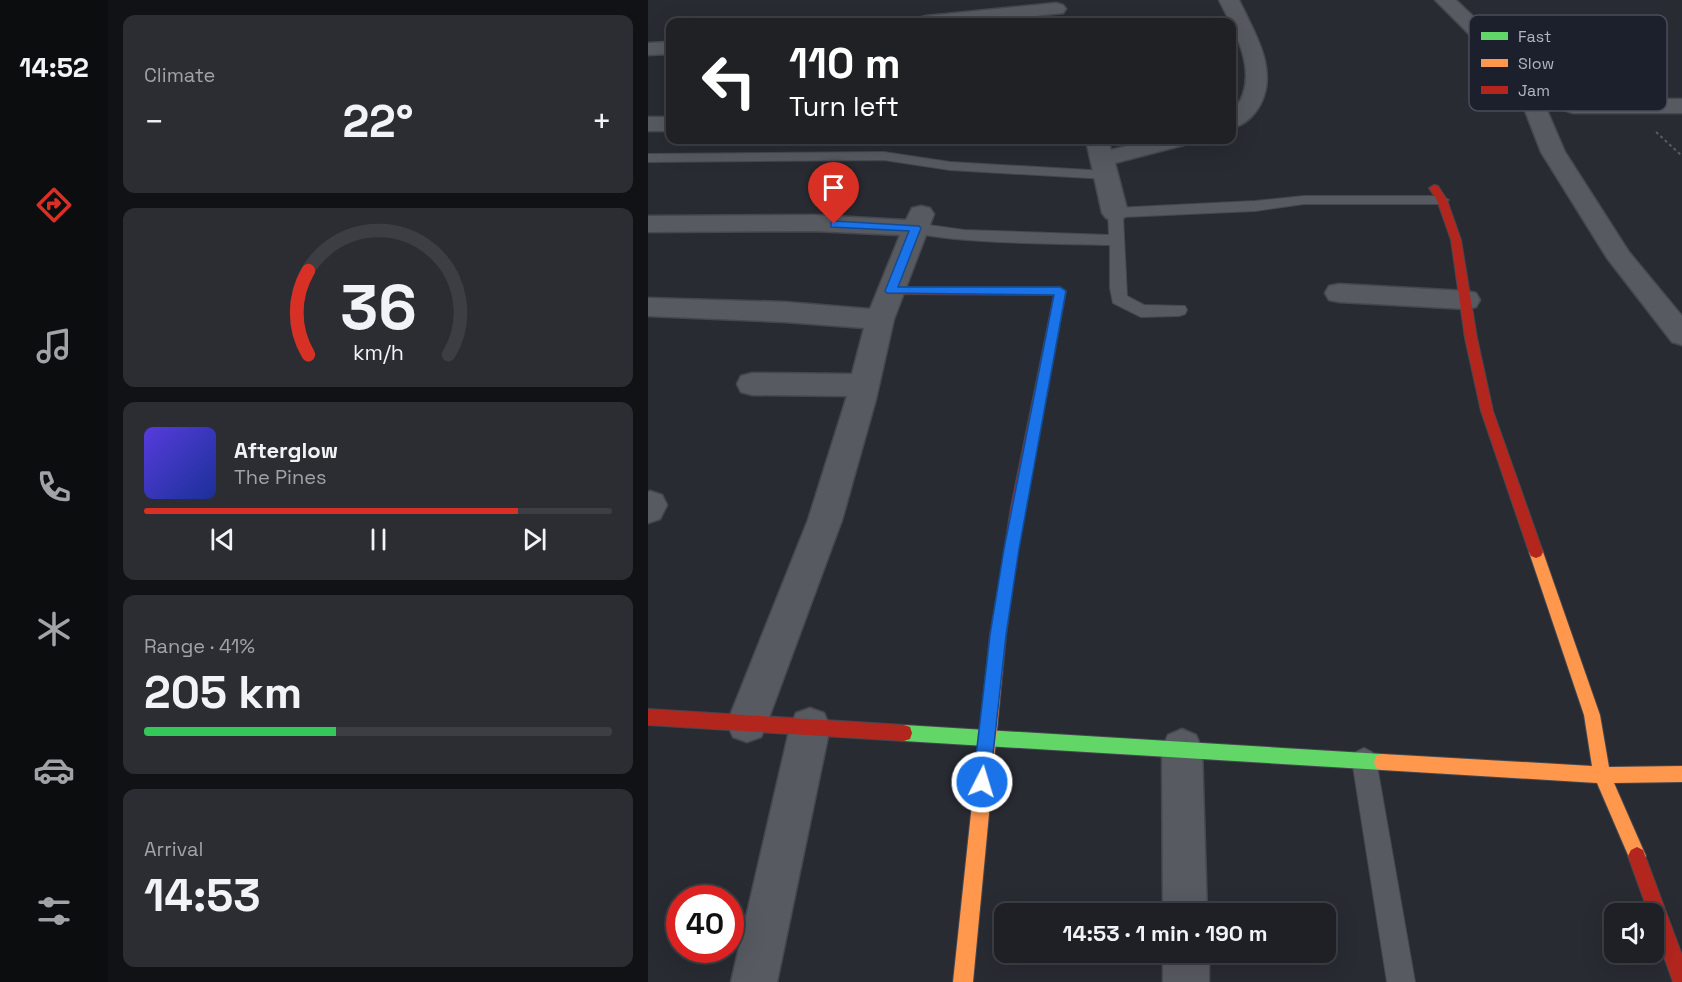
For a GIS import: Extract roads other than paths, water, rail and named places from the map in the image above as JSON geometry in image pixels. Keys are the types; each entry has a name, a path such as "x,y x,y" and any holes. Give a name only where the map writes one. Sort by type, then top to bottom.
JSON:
{"street":[{"path":"1229,0 1246,36 1259,75 1255,95 1236,118"},
{"path":"1449,0 1469,20"},
{"path":"970,18 1058,10"},
{"path":"648,49 666,48"},
{"path":"1536,111 1553,152 1620,258 1682,335"},
{"path":"648,124 666,124"},
{"path":"1115,213 1102,158 1160,144"},
{"path":"1438,194 1456,240 1487,411 1592,715 1602,775 1644,872 1682,981"},
{"path":"648,224 918,221 885,305 825,520 747,723"},
{"path":"648,307 785,312 1060,291 1017,518 998,635 963,982"},
{"path":"1339,293 1466,300"},
{"path":"752,384 864,385"},
{"path":"648,717 1602,775 1682,774"},
{"path":"754,982 810,727"},
{"path":"1182,749 1185,903"},
{"path":"1186,963 1186,982"}],"lane":[{"path":"863,156 868,144"},
{"path":"648,158 863,156 908,158 950,166 1102,158"},
{"path":"1179,310 1141,311 1119,299 1117,275 1119,240 1115,213 1254,206 1304,200 1438,194"},
{"path":"918,221 964,235 1119,240"},
{"path":"1364,760 1401,982"}]}
